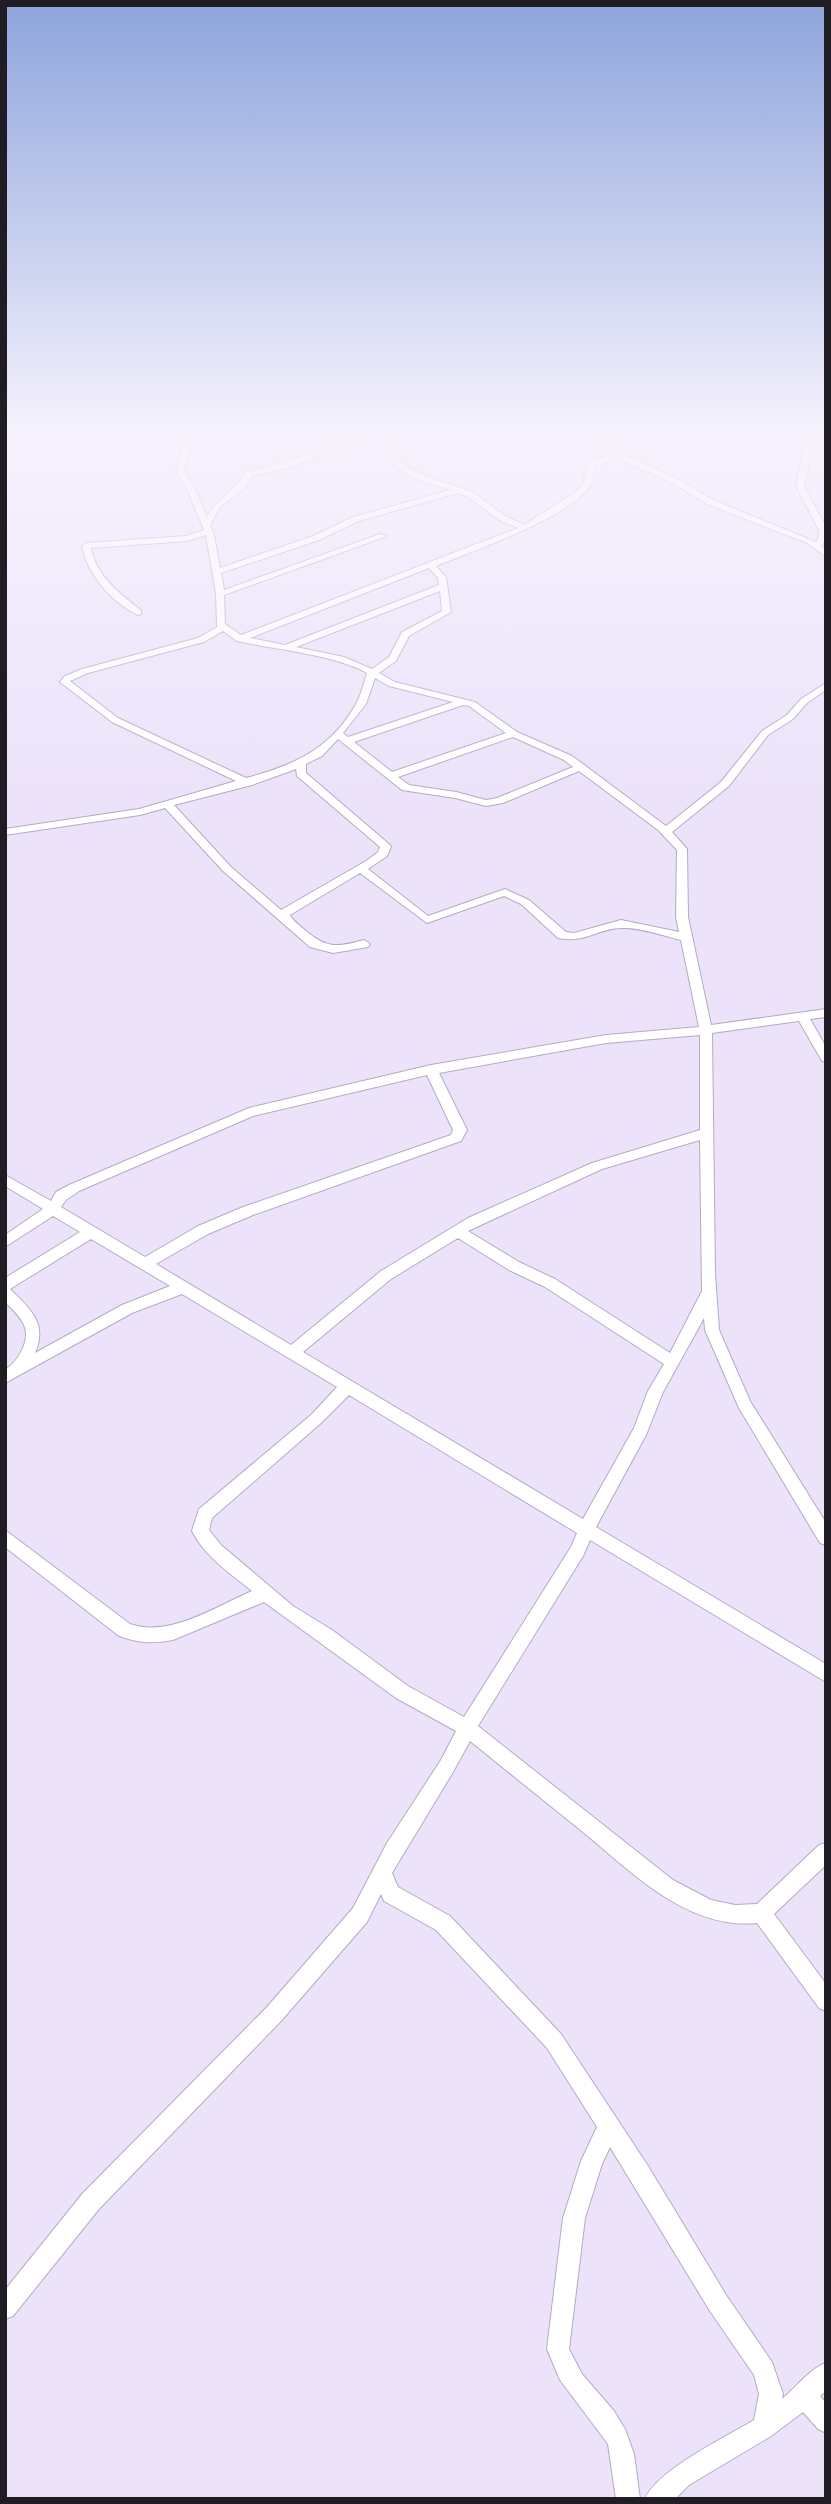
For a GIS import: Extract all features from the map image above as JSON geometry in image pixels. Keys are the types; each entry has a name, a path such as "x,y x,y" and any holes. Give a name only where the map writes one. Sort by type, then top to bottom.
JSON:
{"street":[{"path":"88,553 106,583 138,611"},
{"path":"213,553 220,594 222,628"},
{"path":"216,572 272,553"},
{"path":"220,594 336,553"},
{"path":"240,639 462,553"},
{"path":"342,737 361,704 372,673 393,659 408,632 447,612 442,577 431,565"},
{"path":"282,649 442,587"},
{"path":"222,628 240,639 341,659 392,684 466,701 513,734 547,747 581,767 677,841 684,859 681,895 686,937 706,1030 708,1290 712,1330 744,1404 826,1538"},
{"path":"222,628 201,640 85,671 65,682 115,720 248,783"},
{"path":"666,831 725,784 765,733 790,717 804,701 826,686"},
{"path":"5,832 168,805 248,783 301,763 342,737 466,701"},
{"path":"390,776 513,734"},
{"path":"342,737 390,776 412,790 456,794 486,803 499,801 581,767"},
{"path":"284,920 284,914 289,909 383,854 384,844 301,774 301,763"},
{"path":"168,805 227,869 284,920 322,948 344,949 364,944"},
{"path":"360,869 427,920 505,892 525,902 562,935 574,937 621,924 686,937"},
{"path":"5,1242 53,1209 61,1196 74,1188 249,1112 431,1069 606,1039 706,1030 826,1013"},
{"path":"803,1017 826,1058"},
{"path":"145,1264 202,1230 248,1211 456,1138 460,1130 431,1069"},
{"path":"292,1353 386,1275 457,1231 516,1201 597,1166 707,1133"},
{"path":"9,1187 53,1209 184,1287 826,1674"},
{"path":"457,1231 514,1266 550,1283 673,1362"},
{"path":"5,1285 91,1232"},
{"path":"12,1373 127,1309 184,1287"},
{"path":"5,2308 91,2201 274,2014 359,1915 467,1728 571,1562 641,1430 656,1391 689,1334 708,1290"},
{"path":"5,1293 27,1315 34,1331 34,1340 12,1373"},
{"path":"348,1386 316,1419 211,1508 201,1520 200,1531 215,1550 266,1594 377,1675 433,1711 467,1728 666,1887 713,1912 744,1916 761,1913 826,1852"},
{"path":"5,1537 125,1630 144,1636 160,1635 182,1628 266,1594"},
{"path":"383,1873 391,1894 443,1923 554,2042 718,2303 764,2370 771,2394 769,2412 763,2428"},
{"path":"761,1913 826,2001"},
{"path":"609,2126 592,2161 573,2218 558,2350 562,2365 581,2395 613,2430 622,2457 628,2499"},
{"path":"657,2499 681,2476 763,2428 805,2396 826,2374"},
{"path":"805,2396 826,2421"}]}
